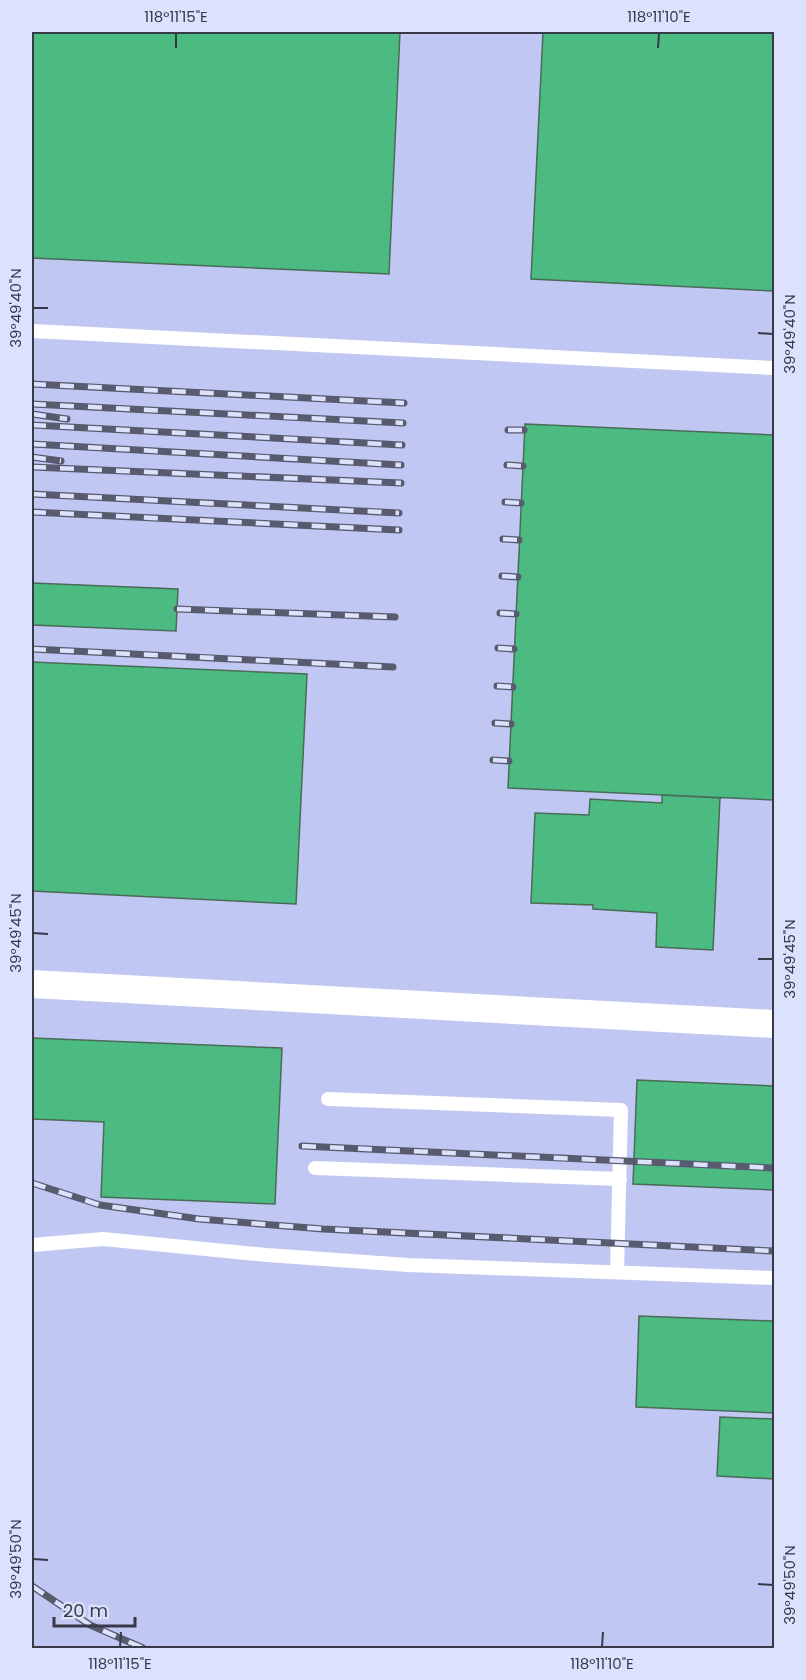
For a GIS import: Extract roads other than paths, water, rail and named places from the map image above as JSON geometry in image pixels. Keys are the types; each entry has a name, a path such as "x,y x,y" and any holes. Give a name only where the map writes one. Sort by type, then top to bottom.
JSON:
{"street":[{"path":"32,984 774,1024"}],"lane":[{"path":"32,331 774,368"},
{"path":"328,1099 621,1110 617,1272"},
{"path":"315,1168 620,1179"},
{"path":"32,1245 103,1239 267,1255 408,1265 774,1278"}],"railway":[{"path":"32,384 404,403"},
{"path":"32,404 403,423"},
{"path":"32,414 67,419"},
{"path":"32,425 402,445"},
{"path":"508,430 524,430"},
{"path":"32,444 401,465"},
{"path":"32,457 61,461"},
{"path":"507,465 523,466"},
{"path":"32,467 401,483"},
{"path":"32,494 399,513"},
{"path":"505,502 521,503"},
{"path":"32,512 399,530"},
{"path":"503,539 519,540"},
{"path":"502,576 518,577"},
{"path":"177,609 395,617"},
{"path":"500,613 516,614"},
{"path":"498,648 514,649"},
{"path":"32,649 393,667"},
{"path":"497,686 513,687"},
{"path":"495,723 511,724"},
{"path":"493,760 509,761"},
{"path":"302,1146 774,1168"},
{"path":"32,1183 100,1205 199,1219 323,1229 774,1251"},
{"path":"32,1586 90,1625 143,1648"}]}
